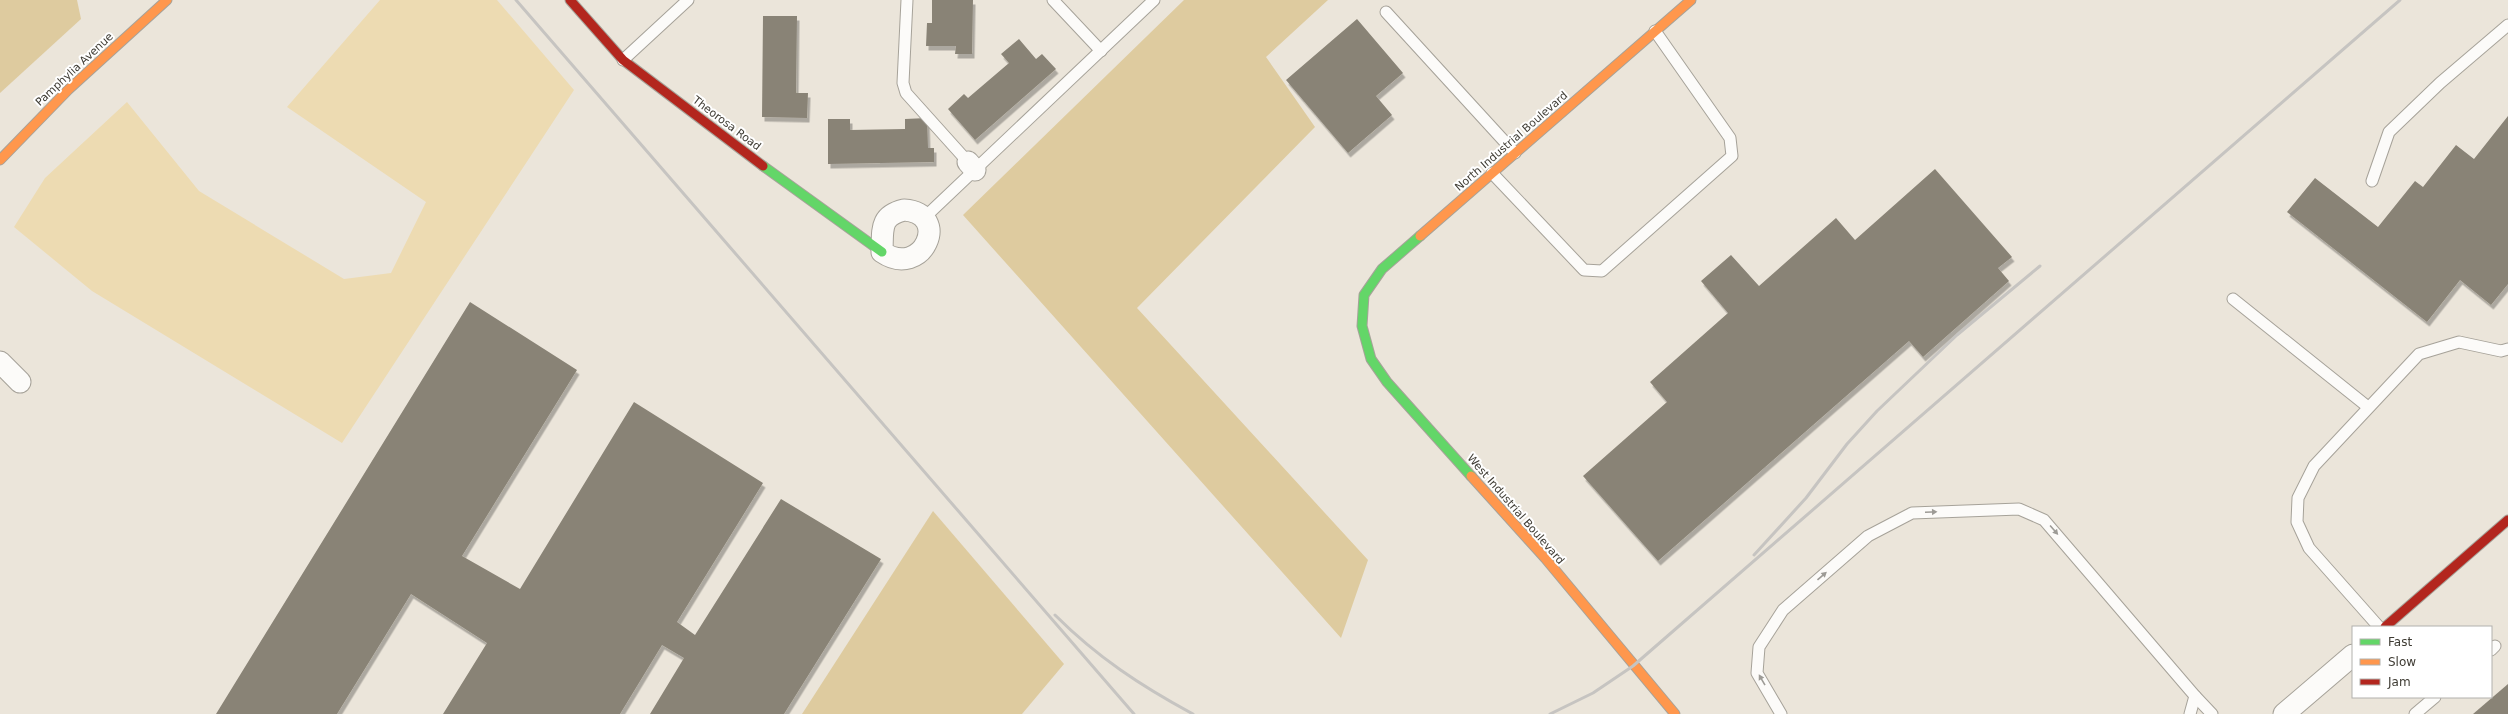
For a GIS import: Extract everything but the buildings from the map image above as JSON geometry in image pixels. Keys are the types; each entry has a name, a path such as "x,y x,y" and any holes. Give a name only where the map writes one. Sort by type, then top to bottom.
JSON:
{"street":[{"name":"Pamphylia Avenue","path":"0,160 68,90 167,0"},
{"name":"Theorosa Road","path":"570,0 623,60 825,212 882,252"},
{"name":"North Industrial Boulevard","path":"1363,310 1364,295 1382,269 1691,0"},
{"path":"904,210 913,210 924,218 930,233 924,250 915,256 903,259 882,252 883,228 889,216 904,210"},
{"name":"West Industrial Boulevard","path":"1363,310 1362,326 1371,359 1387,382 1544,558 1675,714"},
{"path":"0,362 20,382"},
{"path":"2386,626 2508,520"},
{"path":"2284,714 2352,656"}],"lane":[{"path":"623,60 688,0"},
{"path":"907,0 903,83 906,93 972,166"},
{"path":"1053,0 1101,51"},
{"path":"924,218 972,166 1101,51 1154,0"},
{"path":"1386,12 1514,153"},
{"path":"2372,181 2389,132 2440,82 2508,25"},
{"path":"1492,173 1584,270 1602,271 1732,156 1730,138 1655,31"},
{"path":"2233,299 2368,407"},
{"path":"2378,626 2309,548 2297,522 2298,498 2314,466 2419,354 2459,342 2501,351 2508,349"},
{"path":"1781,714 1758,672 1759,647 1783,610 1868,536 1912,513 2019,509 2044,520 2212,714"},
{"path":"2190,714 2195,696"},
{"path":"2415,714 2434,698"}],"shaded area":[{"path":"0,0 77,0 81,19 0,93"},
{"path":"380,0 497,0 574,90 342,443 92,291 14,227 45,178 127,102 199,191 344,279 391,273 426,202 287,107"},
{"path":"1184,0 1328,0 1266,57 1315,127 1137,308 1368,560 1341,638 963,215"},
{"path":"933,511 1064,664 1022,714 802,714"}],"railway":[{"path":"516,0 1134,714"},
{"path":"1550,714 1593,693 1633,666 2400,0"},
{"path":"1754,555 1806,498 1847,444 1877,411 1957,335 2040,266"},
{"path":"1055,615 1087,644 1120,670 1155,693 1193,714"}],"traffic: fast":[{"path":"763,166 882,252"},
{"path":"1420,236 1382,269 1364,295 1362,326 1371,359 1387,382 1471,476"}],"traffic: slow":[{"path":"0,160 68,90 167,0"},
{"path":"1420,236 1691,0"},
{"path":"1471,476 1545,558 1675,714"}],"traffic: jam":[{"path":"570,0 623,60 763,166"},
{"path":"2386,626 2508,520"}]}
